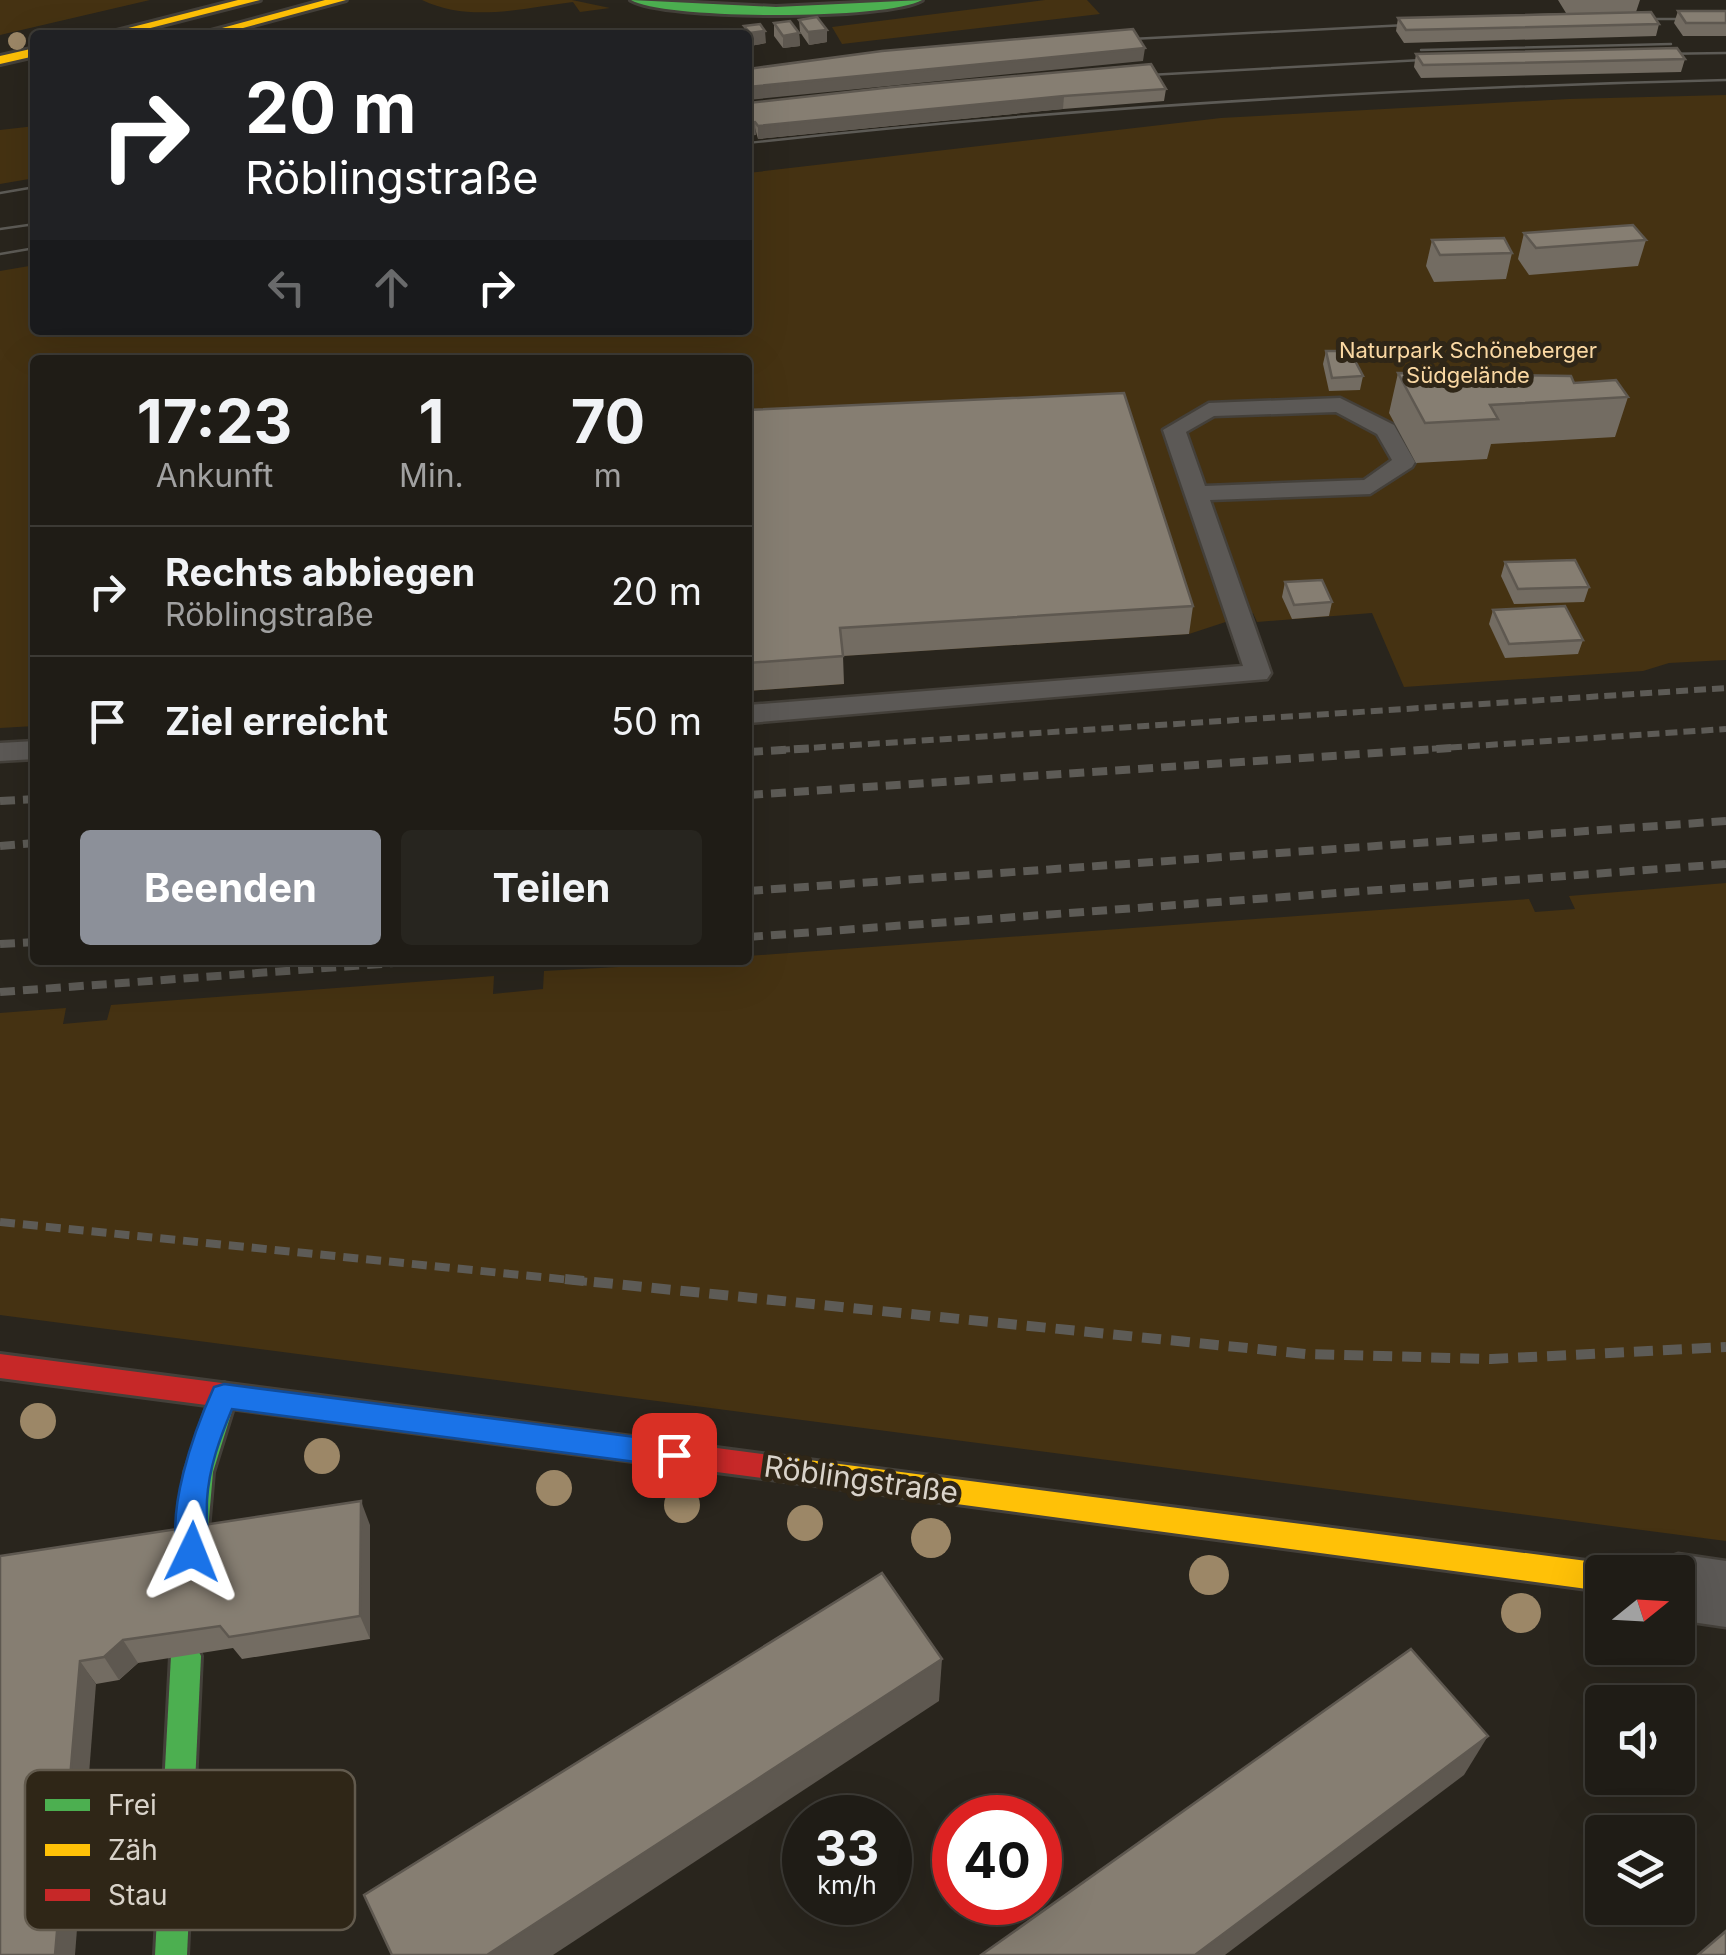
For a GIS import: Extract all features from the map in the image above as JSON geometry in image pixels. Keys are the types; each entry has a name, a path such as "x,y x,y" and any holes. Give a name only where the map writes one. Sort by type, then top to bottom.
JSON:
{"street":[{"path":"128,30 254,0"},
{"path":"219,30 340,0"},
{"path":"637,0 705,12 763,16 916,0"},
{"path":"0,60 30,53"},
{"path":"0,79 30,73"},
{"name":"Röblingstraße","path":"0,1366 1585,1576"},
{"path":"192,1552 193,1496 201,1450 224,1396"},
{"path":"1695,1589 1726,1594"},
{"path":"180,1770 186,1656"},
{"path":"171,1955 172,1930"}],"lane":[{"path":"752,714 1258,673 1174,430 1209,410 1394,404"},
{"path":"1196,493 1370,487 1404,462 1386,430 1340,406"},
{"path":"0,752 30,750"}],"green space":[{"path":"0,0 150,0 0,35"},
{"path":"422,0 572,0 610,8 580,12 573,2 478,12 440,7"},
{"path":"1045,0 1087,0 1100,14 842,44 832,27"},
{"name":"Naturpark Schöneberger Südgelände","path":"1726,95 1726,660 1669,663 1643,671 1404,687 1372,613 1257,622 1253,613 1189,634 841,656 844,684 752,691 752,355 30,355 30,726 0,728 0,271 30,266 30,335 752,335 752,173 1221,118 1569,99"},
{"path":"30,127 30,179 0,184 0,130"},
{"path":"1726,883 1726,1541 0,1315 0,1013 66,1008 63,1024 107,1020 111,1005 494,976 493,994 543,989 544,971 752,965 752,956 1529,899 1535,912 1575,909 1569,896"}],"building":[{"path":"1678,11 1726,11 1726,23 1686,23"},
{"path":"1651,12 1659,24 1406,30 1398,18"},
{"path":"817,17 827,30 808,32 799,20"},
{"path":"790,21 799,33 783,36 774,23"},
{"path":"760,24 765,31 752,33 744,26"},
{"path":"1133,29 1145,48 752,87 752,68 882,51"},
{"path":"1677,48 1685,59 1423,65 1416,54"},
{"path":"1151,64 1166,89 758,126 752,122 752,103"},
{"path":"1633,225 1646,240 1536,248 1524,233"},
{"path":"1504,238 1512,253 1440,255 1432,240"},
{"path":"1326,351 1350,351 1363,376 1332,378"},
{"path":"1398,373 1571,376 1574,383 1616,380 1628,397 1490,405 1498,419 1425,423"},
{"path":"1124,393 1193,606 840,628 843,656 752,663 752,410"},
{"path":"1575,560 1589,587 1518,589 1505,562"},
{"path":"1322,580 1332,602 1294,605 1285,582"},
{"path":"1565,606 1583,640 1509,644 1493,610"},
{"path":"361,1501 360,1616 229,1637 220,1626 123,1640 104,1657 80,1661 71,1770 25,1770 25,1930 57,1930 55,1955 0,1955 0,1556"},
{"path":"882,1573 942,1659 487,1955 392,1955 364,1895"},
{"path":"1411,1649 1488,1736 1195,1955 981,1955 1023,1925 1062,1925 1062,1897"},
{"path":"1726,1931 1726,1955 1698,1955"}],"tram line":[{"path":"1626,19 1726,19"},
{"path":"1112,40 1426,24"},
{"path":"1421,50 1671,44"},
{"path":"1655,54 1726,53"},
{"path":"1131,76 1440,59"},
{"path":"878,89 1147,65"},
{"path":"752,143 1236,101 1726,80"},
{"path":"0,193 30,188"},
{"path":"0,229 30,225"},
{"path":"0,254 30,249"}],"railway":[{"path":"778,750 1726,688"},
{"path":"1414,750 1726,729"},
{"path":"752,752 816,748"},
{"path":"752,795 1451,748"},
{"path":"0,801 30,799"},
{"path":"752,891 1726,821"},
{"path":"0,846 30,843"},
{"path":"752,937 1726,864"},
{"path":"0,944 30,942"},
{"path":"0,992 367,965"},
{"path":"0,1222 590,1282"},
{"path":"565,1279 1306,1354 1491,1359 1726,1347"}],"traffic: fast":[{"path":"637,0 742,11 916,0"},
{"path":"192,1553 199,1472 224,1395"},
{"path":"180,1770 186,1656"},
{"path":"171,1955 172,1930"}],"traffic: slow":[{"path":"128,30 254,0"},
{"path":"221,30 340,0"},
{"path":"0,60 30,53"},
{"path":"778,1468 1585,1575"}],"traffic: jam":[{"path":"0,1366 778,1468"}],"route":[{"path":"192,1552 193,1496 201,1450 224,1396 674,1455"}]}
